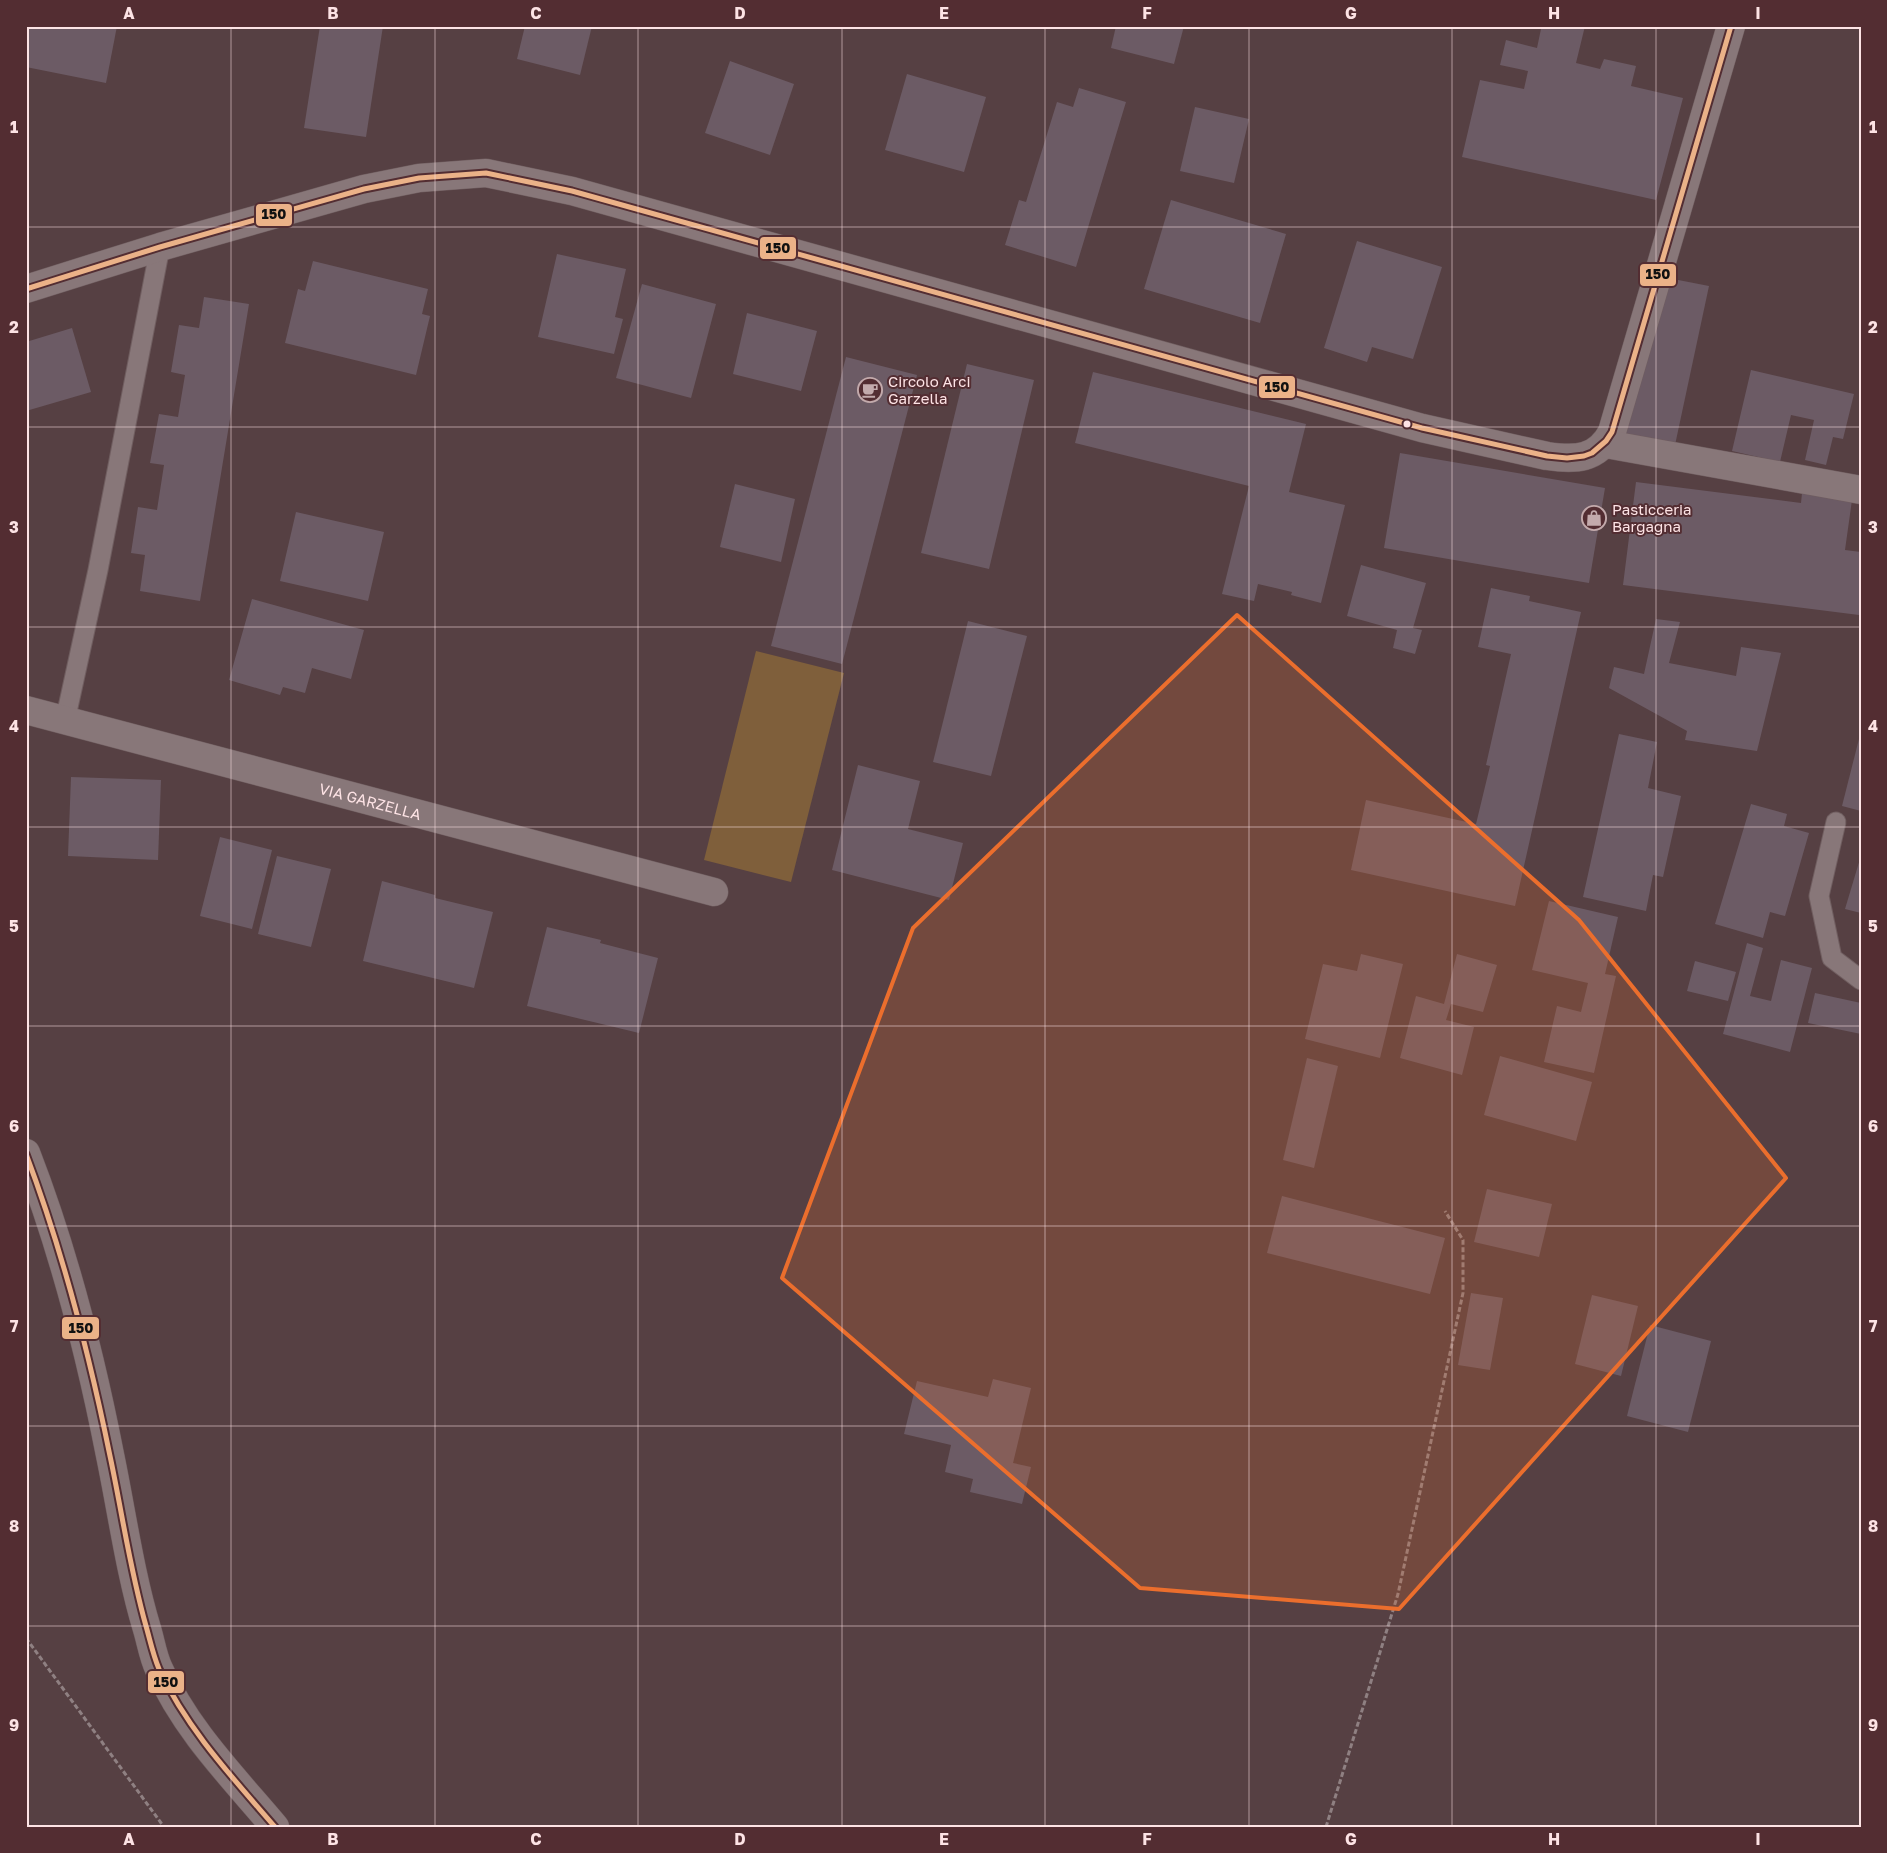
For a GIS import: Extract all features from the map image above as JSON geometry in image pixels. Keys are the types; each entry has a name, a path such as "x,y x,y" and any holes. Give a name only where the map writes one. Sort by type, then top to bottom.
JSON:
{"street":[{"path":"26,289 160,247 364,189 419,178 486,173 572,191 1422,428 1564,458 1580,458 1606,444 1612,432 1730,26"},
{"path":"1606,444 1861,490"},
{"name":"VIA GARZELLA","path":"26,710 714,892"},
{"path":"26,1153 40,1188 69,1279 99,1397 140,1604 158,1668 176,1702 203,1742 275,1827"}],"lane":[{"path":"65,721 98,570 160,247"},
{"path":"1836,822 1819,896 1832,958 1861,980"}],"path":[{"path":"1326,1827 1398,1594 1463,1293 1463,1240 1445,1211"},
{"path":"26,1638 164,1827"}],"highlighted area":[{"path":"1237,615 1579,920 1786,1178 1399,1609 1140,1588 782,1278 913,928"}],"shaded area":[{"path":"756,651 844,673 791,882 704,860"}],"building":[{"path":"26,26 117,26 106,83 26,67"},
{"path":"320,26 383,26 366,137 304,128"},
{"path":"525,26 592,26 580,75 517,59"},
{"path":"1116,26 1184,26 1174,64 1111,48"},
{"path":"1532,26 1585,26 1576,63 1600,69 1604,59 1636,66 1631,86 1683,98 1656,200 1462,157 1480,80 1524,89 1528,71 1500,65 1506,40 1537,48 1541,29"},
{"path":"730,61 794,84 770,155 705,133"},
{"path":"907,74 986,97 964,172 885,150"},
{"path":"1079,88 1126,102 1076,267 1005,245 1019,200 1026,202 1057,102 1073,107"},
{"path":"1195,107 1249,119 1234,183 1180,171"},
{"path":"1171,200 1286,234 1260,323 1144,289"},
{"path":"1357,241 1442,267 1413,359 1372,347 1367,362 1324,348"},
{"path":"557,254 626,269 615,317 623,319 614,354 538,337"},
{"path":"313,261 428,289 422,314 430,316 416,375 285,343 298,289 305,291"},
{"path":"1668,278 1709,286 1675,445 1621,434"},
{"path":"642,284 716,304 691,398 616,378"},
{"path":"204,297 249,304 200,601 140,591 145,555 131,553 138,507 157,510 164,465 150,463 159,414 178,417 185,375 171,372 179,325 199,328"},
{"path":"747,313 817,331 801,391 733,374"},
{"path":"72,328 91,392 26,411 26,342"},
{"path":"846,357 917,375 842,664 771,646"},
{"path":"967,364 1034,380 989,569 921,553"},
{"path":"1751,370 1854,394 1843,439 1833,437 1826,465 1805,460 1814,420 1791,415 1780,462 1732,451"},
{"path":"1093,372 1306,424 1289,492 1345,505 1321,603 1291,595 1292,592 1258,584 1254,601 1222,594 1249,486 1075,443"},
{"path":"1400,453 1605,488 1589,583 1384,548"},
{"path":"1636,482 1801,503 1802,493 1852,500 1845,550 1861,552 1861,601 1859,615 1623,585"},
{"path":"735,484 795,499 781,562 720,547"},
{"path":"296,512 384,532 368,601 280,581"},
{"path":"1361,565 1426,583 1413,628 1422,630 1415,654 1393,648 1397,630 1347,616"},
{"path":"1491,588 1530,596 1529,601 1581,612 1515,906 1351,870 1366,800 1476,824 1490,766 1486,765 1511,654 1478,647"},
{"path":"252,599 364,630 351,679 312,668 305,693 283,687 280,695 229,680"},
{"path":"1656,619 1680,622 1669,663 1736,676 1741,647 1781,653 1757,751 1685,740 1687,731 1609,688 1614,667 1644,674"},
{"path":"968,621 1027,636 991,776 933,762"},
{"path":"1619,734 1657,742 1648,788 1681,796 1663,877 1653,875 1646,911 1583,897"},
{"path":"1861,735 1861,811 1842,806"},
{"path":"858,765 920,781 908,829 963,843 949,900 832,870"},
{"path":"71,777 161,780 158,860 68,856"},
{"path":"1751,804 1787,814 1784,826 1809,833 1785,916 1770,912 1763,938 1715,924"},
{"path":"220,837 272,850 252,929 200,916"},
{"path":"277,856 331,869 311,947 258,934"},
{"path":"1861,859 1861,913 1845,909"},
{"path":"382,881 435,895 435,898 493,912 474,988 363,961"},
{"path":"1549,901 1618,917 1605,974 1616,976 1594,1073 1544,1062 1557,1006 1581,1012 1588,983 1532,970"},
{"path":"547,927 601,940 600,943 658,958 639,1033 527,1006"},
{"path":"1747,943 1763,948 1750,996 1771,1001 1781,960 1812,968 1790,1052 1723,1034"},
{"path":"1361,954 1403,964 1380,1058 1305,1039 1323,964 1357,971"},
{"path":"1457,954 1497,965 1483,1012 1451,1004 1446,1020 1474,1027 1462,1075 1400,1058 1416,996 1444,1004"},
{"path":"1695,961 1736,972 1728,1001 1687,991"},
{"path":"1815,993 1861,1003 1861,1034 1808,1023"},
{"path":"1500,1056 1592,1082 1576,1141 1484,1115"},
{"path":"1307,1058 1338,1066 1314,1168 1283,1160"},
{"path":"1487,1189 1552,1204 1539,1257 1474,1242"},
{"path":"1282,1196 1445,1238 1430,1294 1267,1253"},
{"path":"1471,1293 1503,1298 1490,1370 1458,1365"},
{"path":"1592,1295 1638,1306 1621,1376 1575,1364"},
{"path":"1650,1325 1711,1341 1688,1432 1627,1416"},
{"path":"993,1379 1031,1388 1013,1463 1031,1467 1022,1504 970,1492 973,1479 945,1472 951,1445 904,1434 917,1381 988,1397"}],"transit line":[{"name":"150","path":"26,289 160,247 364,189 419,178 486,173 572,191 1422,428 1547,456 1567,458 1584,456 1592,453 1606,441 1612,432 1731,26"},
{"name":"150","path":"26,1154 52,1228 84,1341 102,1417 135,1584 157,1664 170,1691 211,1752 275,1827"}],"place":[{"name":"Circolo Arci Garzella","path":"870,390"},
{"name":"Pasticceria Bargagna","path":"1594,518"}]}
